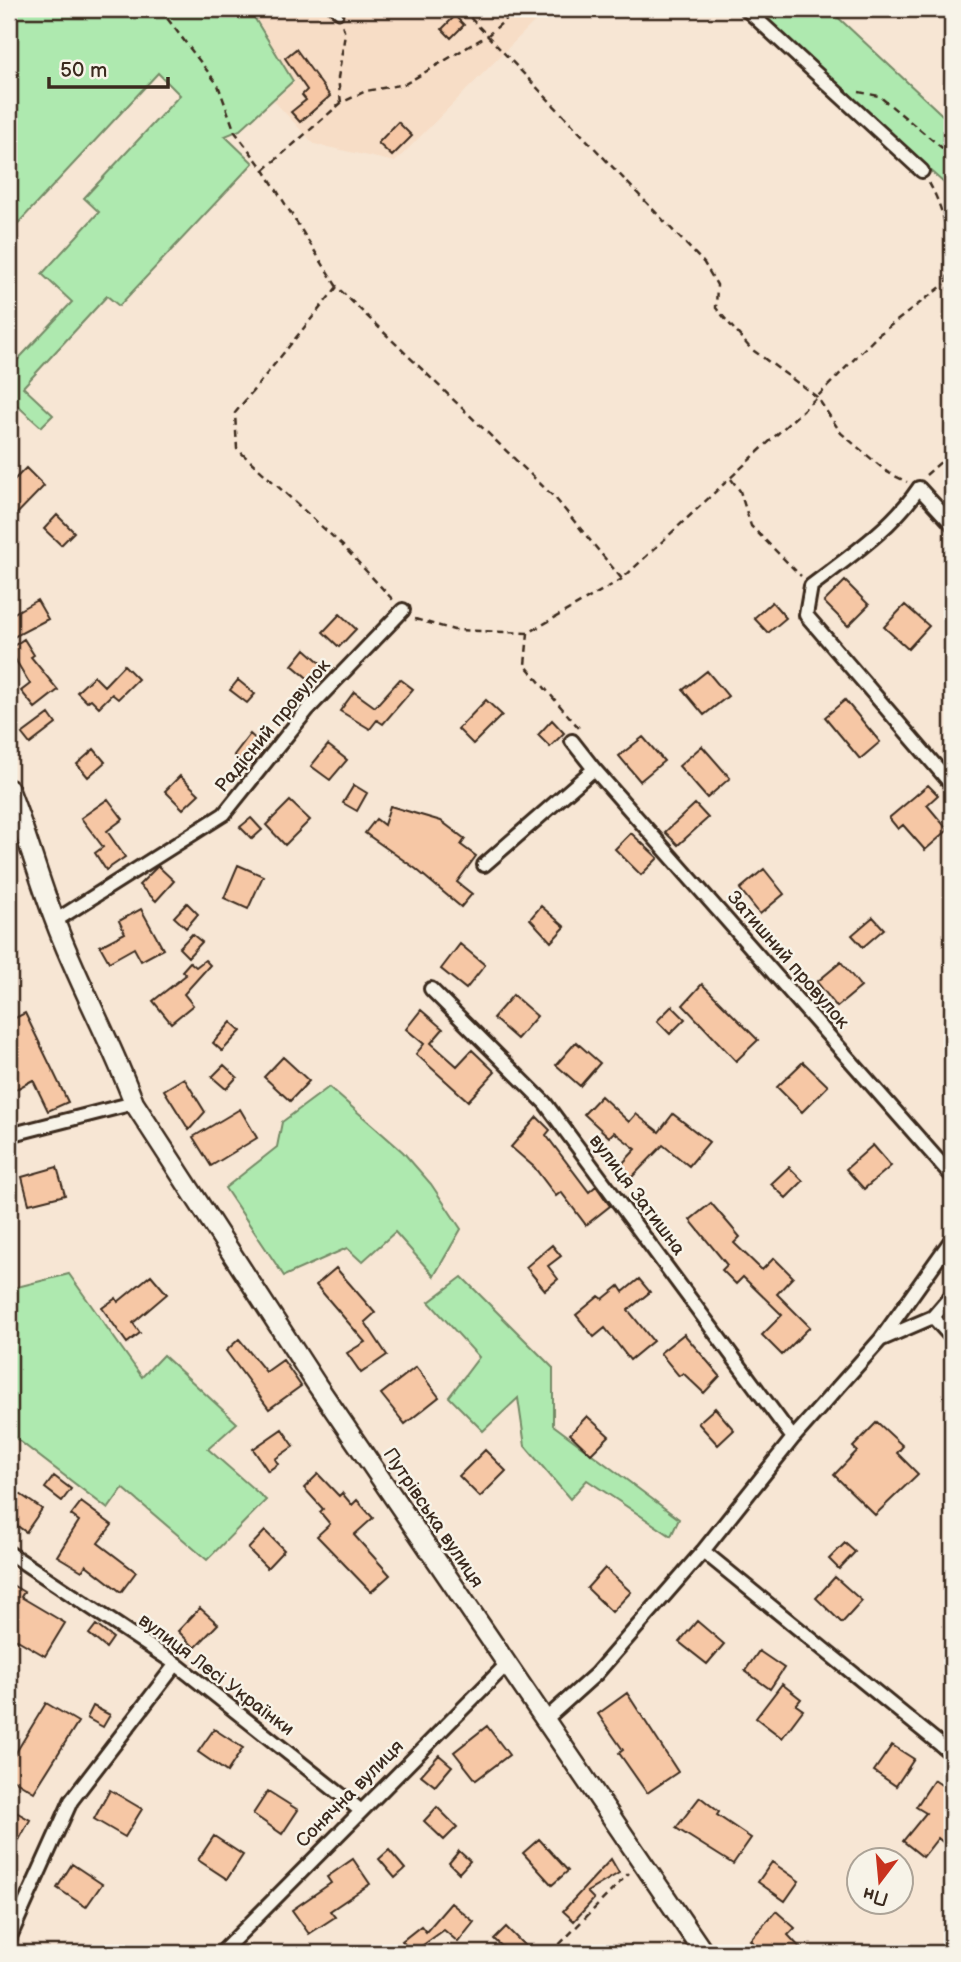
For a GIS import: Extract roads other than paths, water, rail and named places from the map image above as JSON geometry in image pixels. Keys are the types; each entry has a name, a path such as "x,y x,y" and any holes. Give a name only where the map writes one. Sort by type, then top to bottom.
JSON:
{"main road":[{"name":"Путрівська вулиця","path":"9,789 55,921 134,1103 317,1384 704,1953"}],"street":[{"path":"746,9 922,171"},
{"path":"952,524 919,488 909,502 862,547 811,586 806,615 952,785"},
{"name":"Радісний провулок","path":"55,921 224,814 308,709 403,610"},
{"path":"484,864 594,769 572,741"},
{"name":"Затишний провулок","path":"594,769 952,1176"},
{"name":"вулиця Затишна","path":"432,989 545,1103 793,1438"},
{"path":"9,1135 134,1103"},
{"path":"546,1719 596,1674 703,1551 793,1438 881,1339 952,1238"},
{"path":"881,1339 933,1317 952,1295"},
{"path":"933,1317 952,1338"},
{"path":"703,1551 952,1754"},
{"name":"вулиця Лесі Українки","path":"9,1553 176,1664 360,1810"},
{"path":"9,1939 71,1801 176,1664"},
{"name":"Сонячна вулиця","path":"221,1953 507,1664"}],"lane":[{"path":"332,9 340,15"}]}
